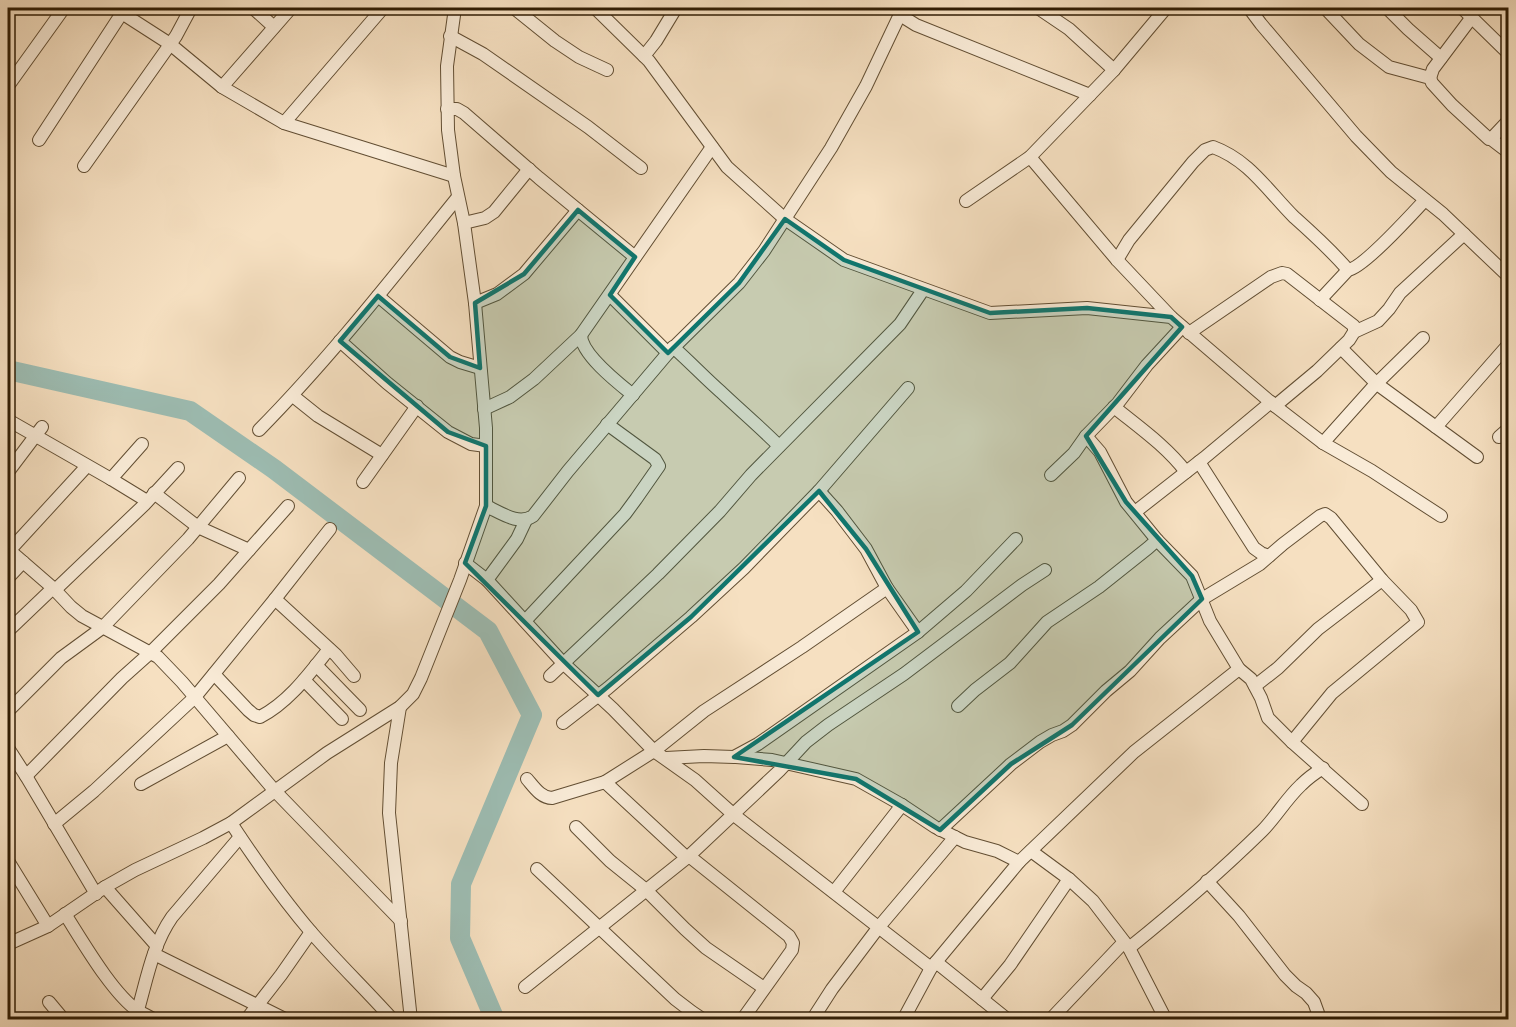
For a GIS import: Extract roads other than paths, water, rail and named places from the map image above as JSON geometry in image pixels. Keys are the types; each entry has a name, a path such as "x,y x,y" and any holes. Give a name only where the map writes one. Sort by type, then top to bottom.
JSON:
{"street":[{"path":"8,86 64,8"},
{"path":"84,166 176,36 191,8"},
{"path":"253,8 274,27"},
{"path":"222,87 291,8"},
{"path":"284,123 383,8"},
{"path":"8,944 48,926 100,890 135,870 231,823 327,753 400,707 413,694 421,678 439,636 486,506 484,409 475,303 464,224 454,176 447,108 447,66 455,8"},
{"path":"514,8 571,52 607,70"},
{"path":"644,56 676,8"},
{"path":"1038,8 1069,29 1114,70"},
{"path":"966,201 1030,157 1114,70 1166,8"},
{"path":"1249,8 1356,136 1391,172 1443,214 1509,276"},
{"path":"1325,8 1359,44 1389,67 1430,78"},
{"path":"1387,8 1441,58"},
{"path":"598,9 644,56 727,167 785,219 844,260 990,313 1087,308 1171,317"},
{"path":"39,140 118,10 170,44 222,87 284,123 454,176"},
{"path":"487,580 517,539 526,520 533,516 607,424 671,350 740,283 831,148 866,86 901,11 916,25 1090,95"},
{"path":"1509,53 1467,12 1430,78 1452,105 1488,139 1509,152"},
{"path":"450,36 483,54 588,127 641,168"},
{"path":"447,108 464,112 635,257"},
{"path":"1491,139 1509,121"},
{"path":"484,409 510,397 534,379 581,335 712,147"},
{"path":"1117,260 1129,240 1192,162 1205,150 1213,147 1222,150 1242,164 1263,182 1348,270"},
{"path":"1030,157 1117,260 1171,317 1273,404 1323,443 1372,471 1441,516"},
{"path":"464,224 485,218 494,212 529,169"},
{"path":"260,430 293,396 340,341 458,197"},
{"path":"1320,300 1348,270 1358,266 1381,246 1425,200"},
{"path":"475,303 497,294 524,274 578,210"},
{"path":"1354,332 1378,321 1400,293 1464,234"},
{"path":"1051,475 1074,453 1086,436 1114,407 1147,364 1186,330 1271,277 1282,273 1287,274 1354,326 1350,340 1317,371 1135,512"},
{"path":"550,676 658,574 712,519 751,475 900,324 923,290"},
{"path":"610,295 779,446"},
{"path":"378,296 450,357 480,368"},
{"path":"581,335 581,342 586,350 609,375 633,395"},
{"path":"1323,443 1423,338"},
{"path":"340,341 387,383 448,432 471,444 486,446"},
{"path":"1436,427 1509,345"},
{"path":"1341,348 1377,384 1477,457"},
{"path":"562,723 691,617 744,568 819,491 908,388"},
{"path":"293,396 318,416 382,455"},
{"path":"363,482 417,406"},
{"path":"1114,407 1174,456 1186,472"},
{"path":"8,420 39,432 87,466 150,497 198,527 249,550"},
{"path":"525,621 625,514 659,466 655,459 607,424"},
{"path":"8,472 39,432"},
{"path":"1086,436 1100,452 1126,502 1157,540 1192,576 1210,621 1239,669 1251,679 1262,698 1268,718 1362,804"},
{"path":"111,479 142,444"},
{"path":"1199,462 1254,548 1269,556"},
{"path":"87,466 8,550 82,616 158,657 274,790 400,921"},
{"path":"8,631 178,468"},
{"path":"8,711 62,658 102,628 198,527 239,478"},
{"path":"819,491 866,549 887,588 918,632"},
{"path":"26,776 219,584 288,506"},
{"path":"486,506 515,519 526,520"},
{"path":"940,830 1011,764 1040,742 1072,724 1130,671 1160,638 1202,599 1260,564 1325,514 1331,518 1382,580 1411,610 1418,622 1332,693 1292,741"},
{"path":"54,824 94,791 195,697 275,600 330,528"},
{"path":"734,757 758,744 918,632 966,591 1016,539"},
{"path":"958,706 1010,663 1047,622 1099,587 1157,540"},
{"path":"8,578 23,562"},
{"path":"465,563 487,580 563,663 654,751 694,780 734,815 878,928 934,965 1008,1020"},
{"path":"525,987 688,857 788,763 806,742 904,674 1045,570"},
{"path":"1255,686 1278,668 1318,629 1382,580"},
{"path":"527,779 538,792 548,798 606,782 654,751 704,711 887,588"},
{"path":"275,600 336,655 354,676"},
{"path":"214,674 248,710 261,717 300,686 329,649"},
{"path":"316,665 360,710"},
{"path":"903,1020 934,965 1019,862 1134,752 1239,669"},
{"path":"304,680 342,719"},
{"path":"400,707 392,763 389,813 411,1020"},
{"path":"141,784 228,736"},
{"path":"8,748 54,824 100,890 155,950 287,1020"},
{"path":"666,758 704,756 772,760 856,779 940,830 964,842 998,851 1019,862"},
{"path":"1050,1020 1126,945 1157,926 1270,823 1301,784 1323,768"},
{"path":"606,782 688,857 789,936 793,943 792,950 742,1020"},
{"path":"834,892 902,805"},
{"path":"231,823 267,877 311,932 393,1020"},
{"path":"576,827 706,948 764,988"},
{"path":"136,1015 155,950 165,927 240,837"},
{"path":"812,1020 832,989 878,928 956,837"},
{"path":"1031,851 1069,879 1093,901 1126,945 1166,1020"},
{"path":"8,861 48,926"},
{"path":"537,869 675,999 704,1020"},
{"path":"982,999 1010,965 1069,879"},
{"path":"1207,881 1239,916 1285,975 1314,1002 1318,1013 1317,1020"},
{"path":"65,914 106,977 136,1015 155,1020"},
{"path":"246,1020 311,932"},
{"path":"48,1002 64,1020"}],"waterway":[{"path":"8,370 190,411 274,469 488,631 532,715 461,884 460,938 495,1020"}]}
